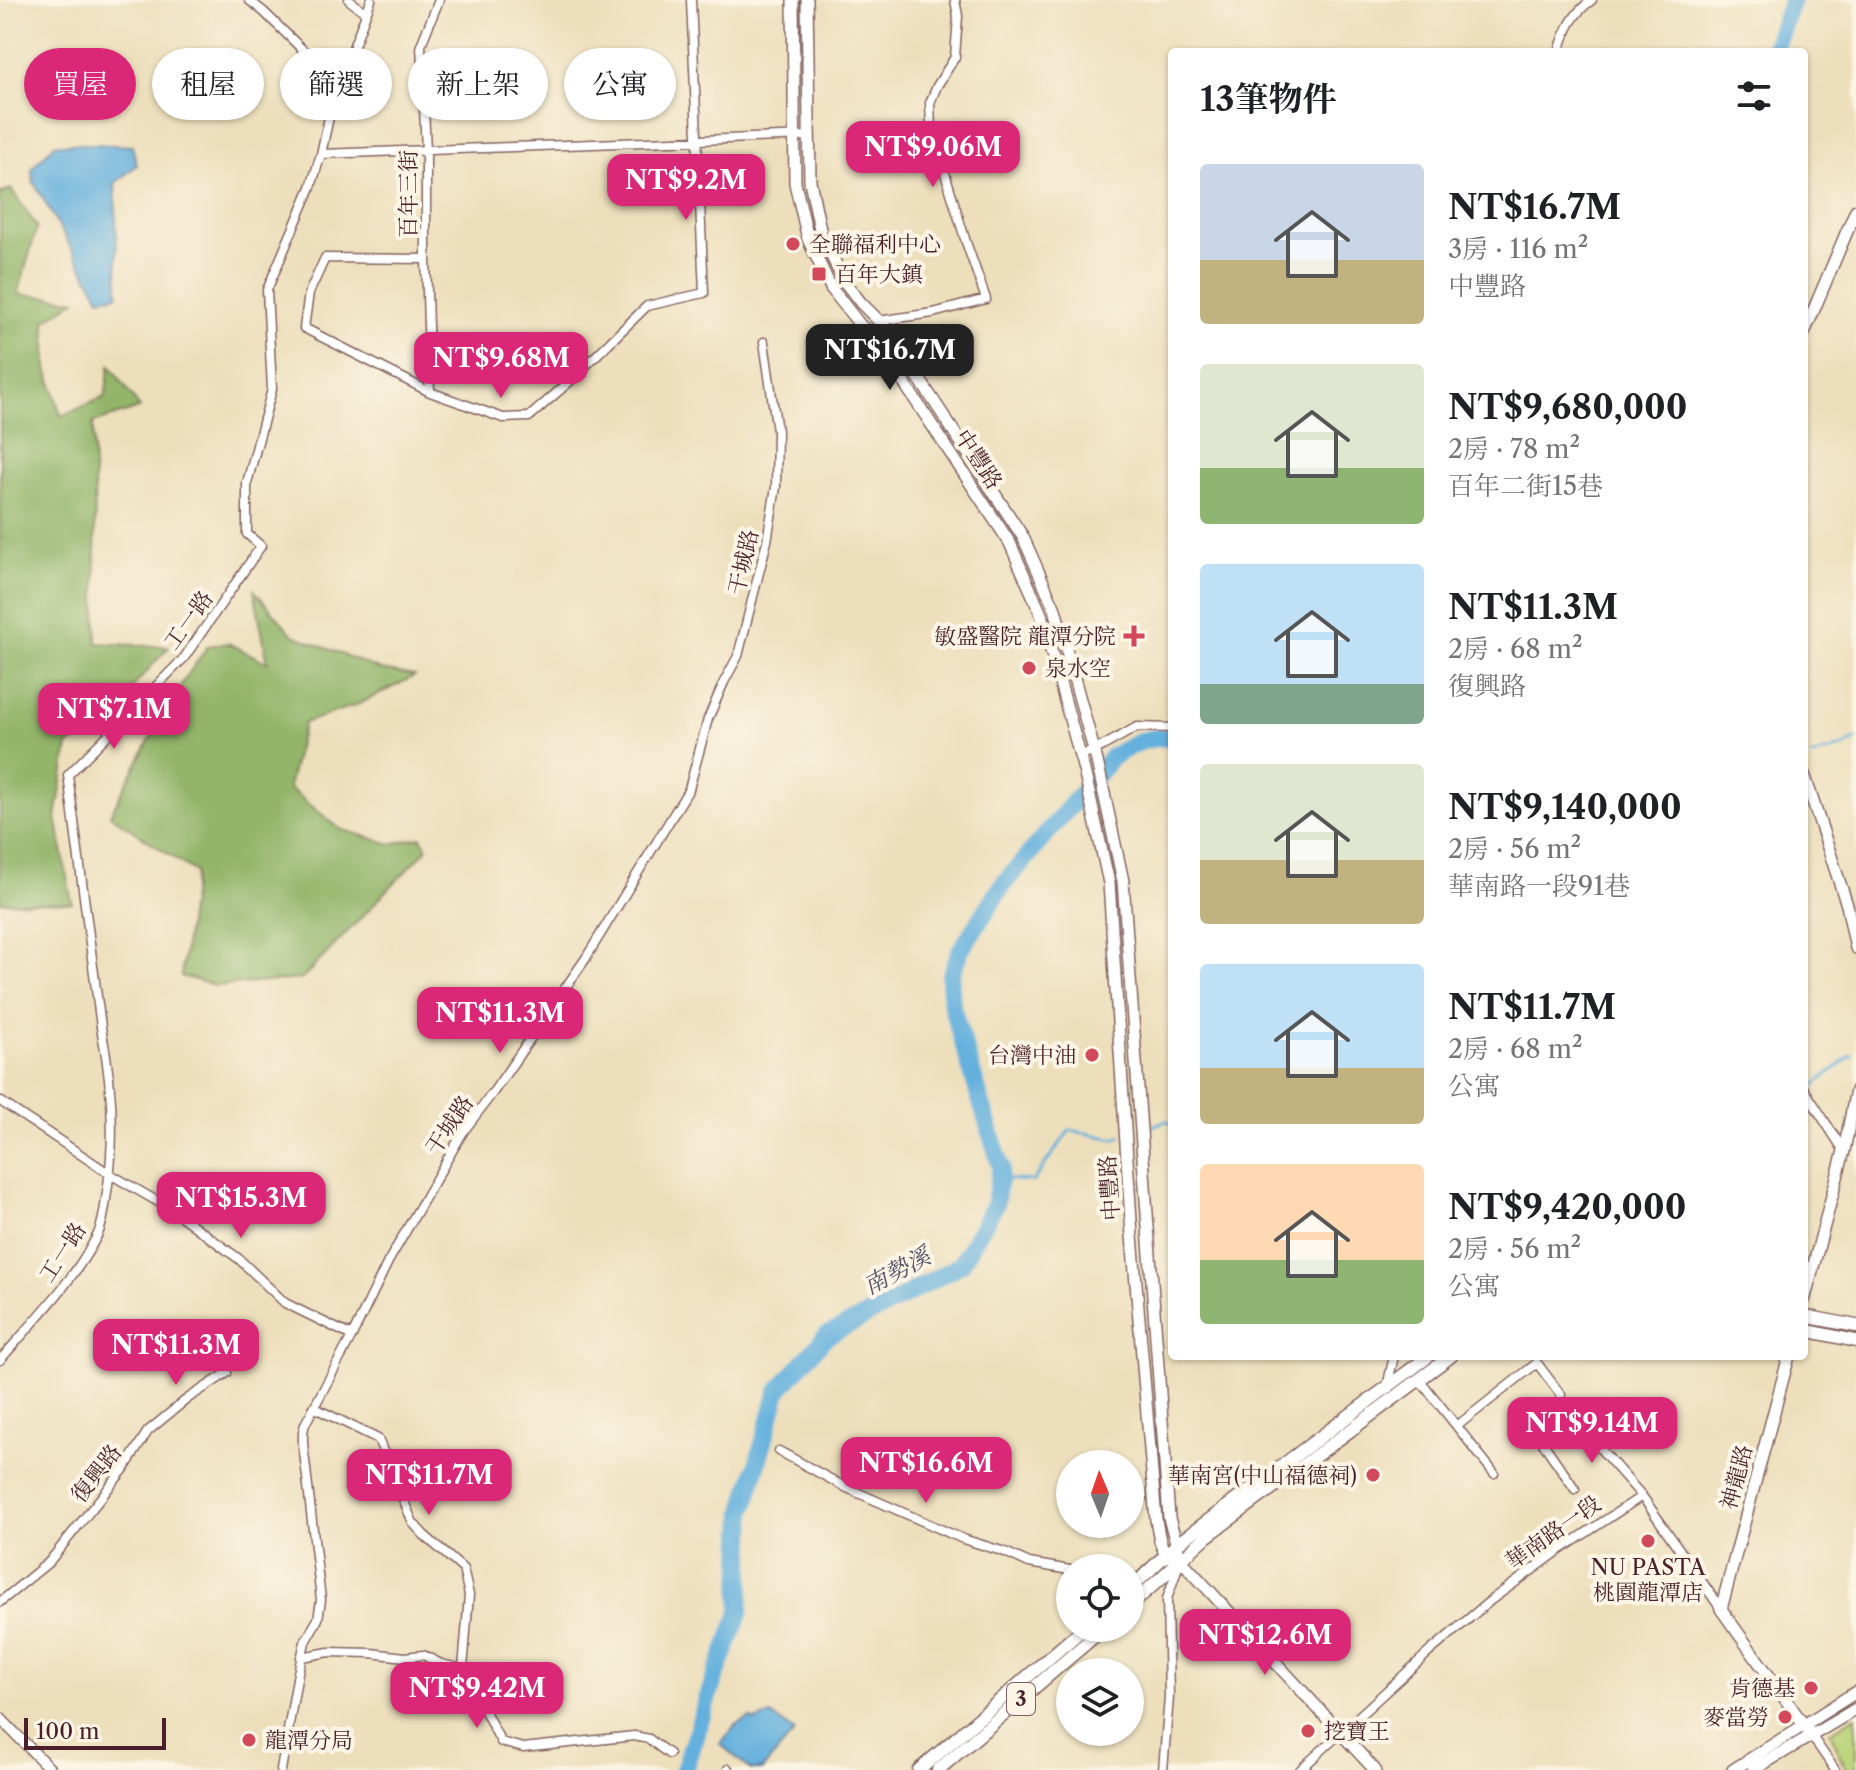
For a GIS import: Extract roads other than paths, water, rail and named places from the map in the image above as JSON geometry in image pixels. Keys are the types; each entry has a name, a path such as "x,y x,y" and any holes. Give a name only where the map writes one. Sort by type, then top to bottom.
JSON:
{"main road":[{"name":"中豐路","path":"794,0 795,183 808,239 831,288 860,325 873,336 1010,543 1041,614 1084,770 1109,883 1132,1236 1156,1520 1166,1556"},
{"name":"中豐路","path":"807,0 810,181 821,234 844,281 886,328 1023,537 1055,609 1104,789 1123,881 1169,1518 1181,1560"},
{"path":"1808,324 1856,210"},
{"path":"1808,786 1847,905 1856,948"},
{"path":"1120,1055 1135,1053"},
{"path":"1808,1286 1844,1151 1856,1090"},
{"path":"1808,1317 1856,1326"},
{"path":"1808,1331 1856,1341"},
{"path":"1144,1576 1177,1544 1424,1360"},
{"path":"1144,1593 1206,1537 1445,1360"},
{"name":"神龍路","path":"1721,1609 1788,1360"},
{"path":"1166,1556 1181,1560 1375,1770"},
{"path":"1721,1609 1808,1730"},
{"name":"3","path":"919,1770 1068,1642"},
{"name":"3","path":"938,1770 1088,1642"},
{"path":"1753,1770 1856,1692"},
{"path":"1733,1770 1808,1730 1856,1709"}],"street":[{"path":"249,0 300,48"},
{"path":"349,0 366,13"},
{"name":"工一路","path":"353,48 371,0"},
{"name":"百年三街","path":"430,392 421,45 439,0"},
{"path":"426,259 325,258 309,293 304,328 430,392 503,418 529,417 647,306 704,293 691,0"},
{"path":"878,321 933,313 986,299 931,127 930,103 955,57 958,16 955,0"},
{"path":"1560,48 1573,17 1592,0"},
{"name":"工一路","path":"0,1360 82,1261 104,1216 110,1174 113,1134 109,1066 101,1027 68,775 184,658 261,546 247,534 247,483 272,389 267,290 311,187 328,120"},
{"path":"321,154 809,136"},
{"name":"干城路","path":"281,1770 301,1657 305,1642 318,1619 321,1600 303,1432 388,1262 463,1132 586,958 689,789 708,719 738,656 767,541 776,487 777,431 764,342"},
{"path":"1080,755 1096,756 1137,727 1168,728"},
{"path":"1808,1095 1844,1151"},
{"path":"0,1101 110,1174 174,1211 239,1259 285,1303 352,1336"},
{"path":"1387,1388 1393,1360"},
{"path":"1457,1426 1537,1363 1561,1395"},
{"name":"復興路","path":"0,1602 49,1562 124,1469 148,1431 187,1399 227,1373"},
{"path":"1419,1379 1494,1473"},
{"path":"313,1407 378,1439 413,1523 463,1569 469,1595 463,1669 501,1742 523,1748 634,1736 649,1739 669,1754"},
{"path":"1568,1412 1642,1496 1721,1609"},
{"path":"1536,1433 1575,1489"},
{"path":"779,1451 845,1487 963,1539 1029,1563 1056,1568"},
{"name":"華南路一段","path":"1300,1770 1491,1600 1642,1496"},
{"path":"1163,1770 1169,1697 1167,1599 1181,1560"},
{"path":"301,1657 329,1652 405,1657 423,1655 441,1664 463,1669"},
{"path":"0,1718 51,1770"},
{"path":"1808,1730 1835,1770"}],"water":[{"path":"55,144 132,146 137,165 115,183 118,295 100,298 33,181 32,168"},
{"path":"771,1715 795,1732 762,1770 751,1770 720,1744 737,1724"}],"waterway":[{"name":"南勢溪","path":"1774,48 1792,0"},
{"name":"南勢溪","path":"684,1770 740,1613 744,1511 778,1391 826,1336 961,1264 995,1205 1001,1167 952,1007 950,977 960,951 1002,886 1112,757 1133,745 1168,738"},
{"path":"1812,756 1845,746 1856,739"},
{"path":"1812,1087 1852,1055"},
{"path":"1146,1128 1168,1122"},
{"path":"999,1179 1033,1181 1070,1130 1115,1139 1120,1137"},
{"path":"1131,1133 1136,1132"}],"place":[{"name":"全聯福利中心","path":"793,244"},
{"name":"百年大鎮","path":"819,274"},
{"name":"敏盛醫院 龍潭分院","path":"1134,636"},
{"name":"泉水空","path":"1029,668"},
{"name":"台灣中油","path":"1092,1055"},
{"name":"華南宮(中山福德祠)","path":"1373,1475"},
{"name":"NU PASTA 桃園龍潭店","path":"1648,1541"},
{"name":"肯德基","path":"1811,1688"},
{"name":"麥當勞","path":"1785,1717"},
{"name":"挖寶王","path":"1308,1731"},
{"name":"龍潭分局","path":"249,1740"}]}
